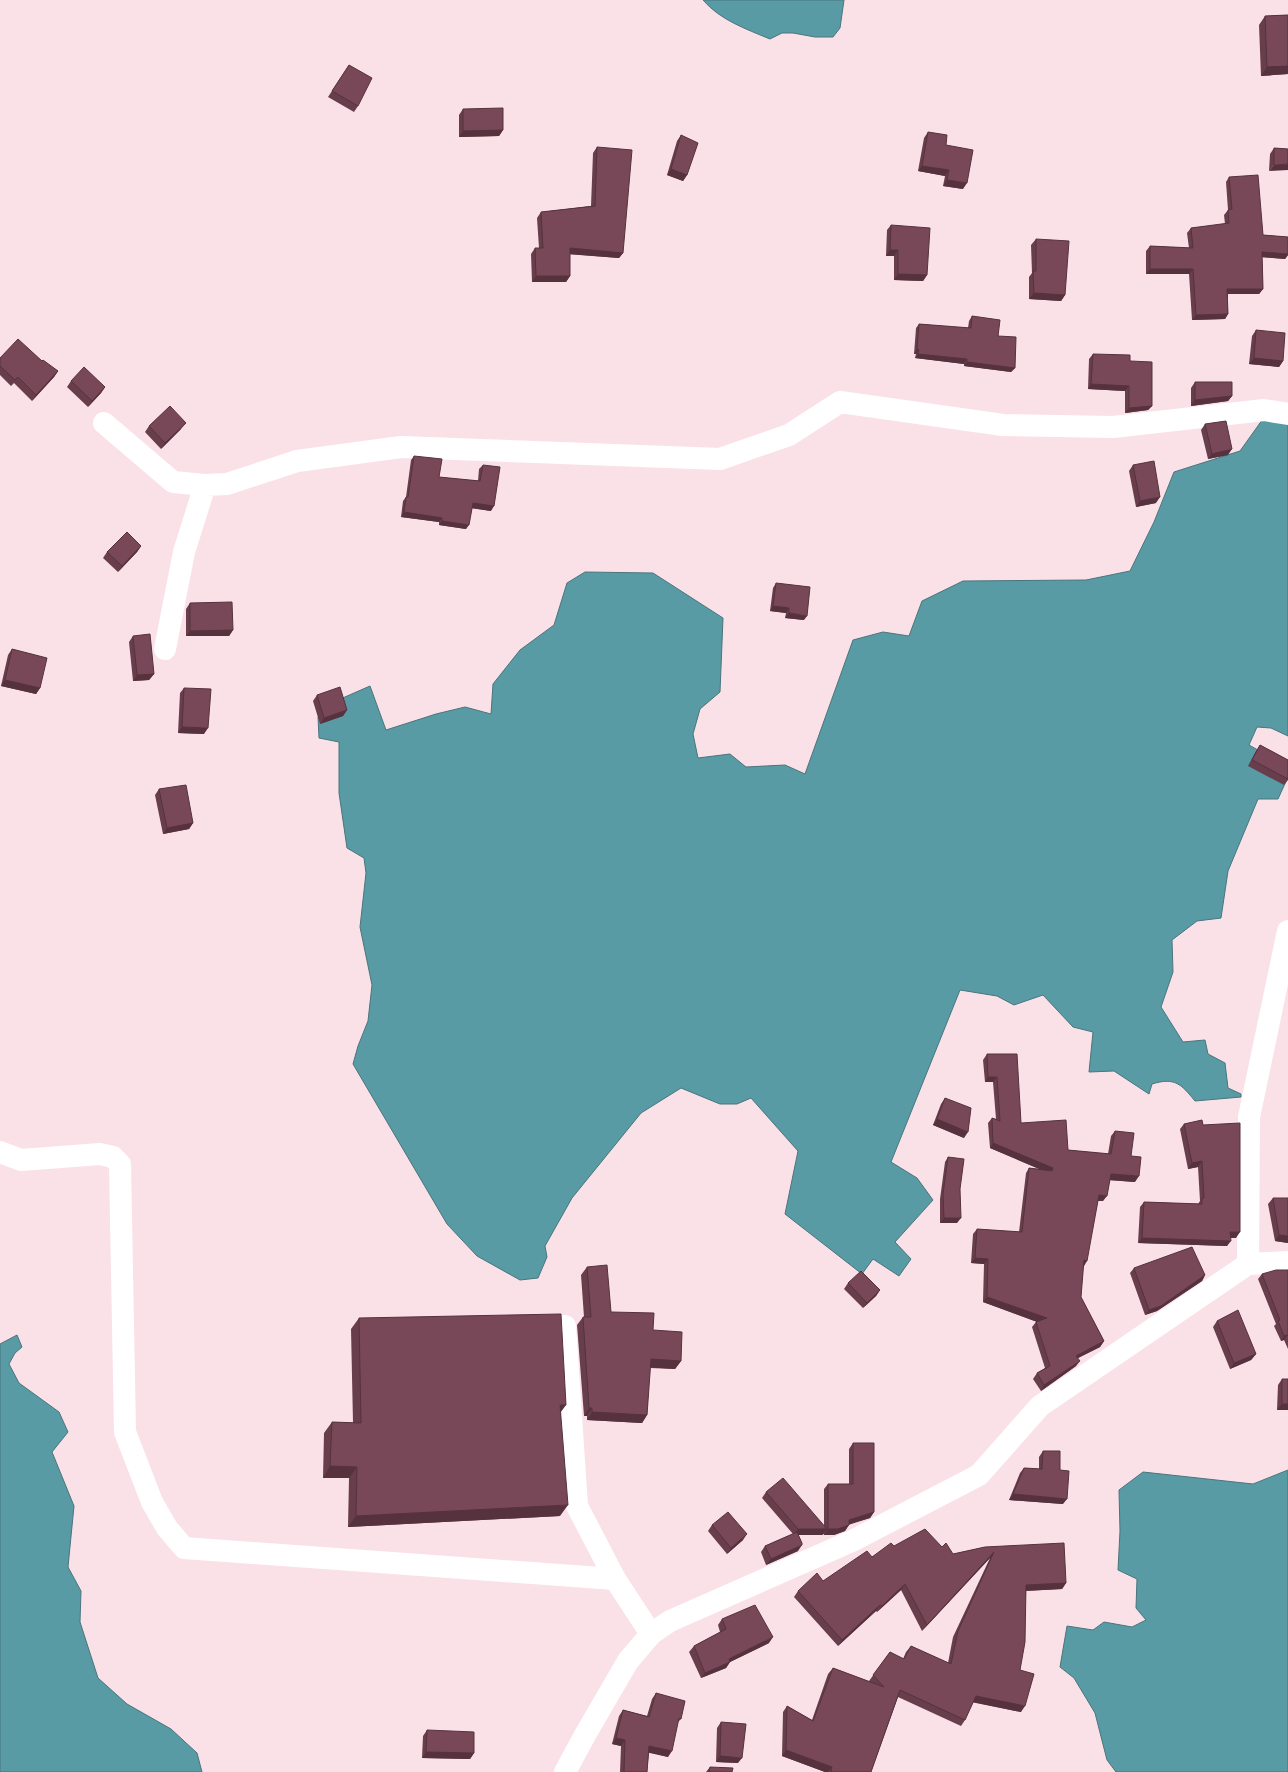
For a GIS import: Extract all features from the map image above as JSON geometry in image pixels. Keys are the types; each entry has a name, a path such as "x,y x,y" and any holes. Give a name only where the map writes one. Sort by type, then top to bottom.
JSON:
{"street":[{"path":"104,423 173,482 205,485 228,484 297,461 401,447 720,459 789,435 840,402 1003,425 1113,427 1264,410 1288,414"},
{"path":"165,649 184,552 205,485"},
{"path":"1248,1264 1249,1116 1288,931"},
{"path":"0,1152 21,1160 100,1154 112,1157 120,1164 125,1432 152,1502 167,1528 184,1548 615,1579"},
{"path":"565,1772 628,1661 651,1634 670,1621 852,1541 979,1475 1040,1406 1248,1264 1288,1262"},
{"path":"565,1326 576,1506 615,1579 651,1634"}],"water":[{"path":"703,0 844,0 840,28 833,37 815,37 793,33 782,33 770,39 743,28 725,18"},
{"path":"1265,416 1288,419 1288,736 1271,728 1257,727 1249,745 1288,767 1288,777 1278,799 1258,799 1228,871 1221,918 1197,921 1172,940 1173,972 1161,1007 1183,1042 1205,1040 1208,1054 1225,1063 1228,1088 1241,1094 1241,1097 1195,1101 1181,1086 1166,1081 1152,1084 1149,1094 1114,1071 1089,1072 1093,1032 1073,1027 1043,995 1014,1005 997,996 960,990 891,1162 917,1178 933,1200 895,1242 911,1259 899,1276 873,1259 862,1274 785,1214 798,1151 751,1098 737,1104 720,1104 681,1088 641,1113 572,1198 545,1246 547,1257 538,1278 520,1280 477,1256 447,1224 353,1064 358,1046 368,1021 372,985 360,927 366,873 364,858 347,848 339,793 339,742 319,738 318,717 329,704 370,686 386,730 436,714 465,707 491,714 493,684 520,650 554,625 567,583 585,572 653,573 723,618 720,692 700,709 693,734 698,758 730,754 746,767 785,765 805,774 853,640 883,632 909,636 922,601 963,581 1086,580 1130,571 1154,522 1174,472 1240,451"},
{"path":"17,1335 22,1347 15,1353 9,1364 19,1383 59,1412 68,1432 52,1452 74,1506 68,1567 81,1591 80,1622 98,1678 127,1704 171,1729 197,1753 202,1772 0,1772 0,1344"},
{"path":"1288,1470 1288,1772 1116,1772 1107,1760 1095,1713 1074,1678 1060,1667 1067,1626 1093,1630 1104,1622 1132,1627 1146,1620 1136,1608 1137,1579 1118,1570 1120,1531 1119,1490 1143,1472 1253,1484"}],"building":[{"path":"1288,15 1288,66 1267,67 1265,16"},
{"path":"349,65 372,78 358,106 332,91"},
{"path":"503,108 503,130 463,131 463,109"},
{"path":"928,132 947,135 946,145 973,150 967,183 947,180 949,170 922,166"},
{"path":"681,135 698,143 687,175 671,169"},
{"path":"597,147 632,150 623,253 570,248 570,276 536,276 535,248 543,248 541,212 595,206"},
{"path":"1274,148 1288,149 1288,164 1274,165"},
{"path":"1258,175 1263,235 1288,237 1288,254 1262,252 1263,289 1227,289 1228,314 1196,315 1193,269 1150,269 1150,246 1193,248 1191,228 1229,223 1228,210 1232,209 1229,177"},
{"path":"891,225 930,228 927,275 898,274 898,250 890,250"},
{"path":"1036,239 1069,241 1065,295 1034,293 1033,271 1036,271"},
{"path":"972,316 1000,320 998,336 1016,337 1015,368 967,362 967,359 918,354 919,324 971,328"},
{"path":"1256,330 1285,333 1283,361 1254,358"},
{"path":"18,339 42,361 43,360 58,371 36,395 18,377 15,380 0,366 0,358"},
{"path":"1093,354 1130,355 1130,361 1152,362 1152,406 1129,408 1129,386 1091,384"},
{"path":"84,367 105,387 92,401 71,381"},
{"path":"1195,382 1232,382 1232,396 1195,400"},
{"path":"170,406 186,423 165,443 149,426"},
{"path":"1226,421 1232,449 1212,454 1205,424"},
{"path":"414,456 442,459 439,477 480,481 483,465 500,467 494,506 473,503 469,525 442,521 442,518 404,512 406,497 408,497"},
{"path":"1154,461 1160,497 1140,501 1133,465"},
{"path":"127,532 141,546 122,566 107,552"},
{"path":"776,583 810,587 807,616 789,613 789,608 773,606"},
{"path":"232,602 233,630 190,631 190,603"},
{"path":"150,634 154,674 137,675 133,636"},
{"path":"12,649 47,658 40,688 5,680"},
{"path":"340,687 347,710 324,718 317,695"},
{"path":"184,688 211,689 208,728 182,727"},
{"path":"1260,745 1288,760 1288,779 1252,760"},
{"path":"186,785 193,823 167,828 159,789"},
{"path":"987,1054 1017,1054 1021,1123 1066,1120 1068,1150 1111,1154 1115,1131 1134,1133 1131,1156 1141,1157 1139,1176 1111,1174 1107,1196 1099,1195 1087,1261 1084,1260 1081,1297 1104,1341 1076,1356 1080,1361 1044,1385 1037,1373 1050,1366 1036,1322 1047,1318 987,1297 988,1259 975,1258 977,1229 1022,1232 1029,1168 1052,1171 1053,1168 993,1143 992,1118 1000,1121 997,1077 988,1077"},
{"path":"945,1098 971,1108 968,1132 937,1119"},
{"path":"1202,1120 1203,1125 1240,1123 1240,1232 1230,1232 1231,1241 1142,1238 1144,1202 1202,1204 1202,1198 1204,1198 1202,1161 1192,1163 1184,1124"},
{"path":"948,1157 964,1159 960,1189 961,1218 944,1218 943,1194"},
{"path":"1273,1198 1288,1198 1288,1236 1279,1235"},
{"path":"1192,1247 1205,1275 1161,1306 1149,1310 1134,1268"},
{"path":"607,1265 611,1312 654,1313 653,1330 682,1332 681,1361 651,1359 647,1415 592,1412 592,1408 589,1408 583,1317 591,1317 587,1267"},
{"path":"1276,1270 1288,1270 1288,1336 1284,1336 1278,1321 1280,1320 1262,1274"},
{"path":"861,1271 880,1290 867,1303 848,1283"},
{"path":"1238,1310 1256,1354 1234,1363 1217,1321"},
{"path":"561,1314 566,1405 560,1405 568,1505 356,1516 357,1467 330,1466 332,1422 361,1423 359,1318"},
{"path":"1282,1379 1288,1379 1288,1404 1282,1404"},
{"path":"853,1443 874,1443 874,1512 849,1520 849,1525 838,1529 828,1529 828,1484 853,1484"},
{"path":"1043,1451 1060,1451 1060,1470 1069,1471 1067,1499 1013,1494 1024,1468 1042,1469"},
{"path":"783,1478 827,1529 798,1529 766,1492"},
{"path":"728,1512 747,1534 731,1548 712,1525"},
{"path":"925,1529 942,1547 946,1543 953,1554 985,1547 1064,1543 1066,1583 1026,1585 1025,1642 1020,1670 1034,1674 1025,1706 976,1696 965,1720 900,1690 871,1772 831,1772 832,1767 786,1750 787,1706 813,1721 833,1668 884,1687 873,1675 890,1652 904,1659 911,1646 951,1664 958,1631 994,1552 927,1625 905,1584 842,1640 798,1591 817,1573 823,1581 867,1551 872,1557 891,1543 894,1546"},
{"path":"797,1532 802,1545 771,1559 765,1546"},
{"path":"755,1605 773,1637 729,1659 730,1662 705,1673 694,1646 726,1629 722,1619"},
{"path":"656,1693 685,1701 681,1719 679,1718 672,1751 649,1746 647,1772 624,1772 625,1740 616,1738 623,1710 649,1717"},
{"path":"721,1722 746,1724 742,1758 720,1756"},
{"path":"427,1730 474,1732 474,1753 426,1752"},
{"path":"710,1767 733,1768 732,1772 709,1772"}]}
